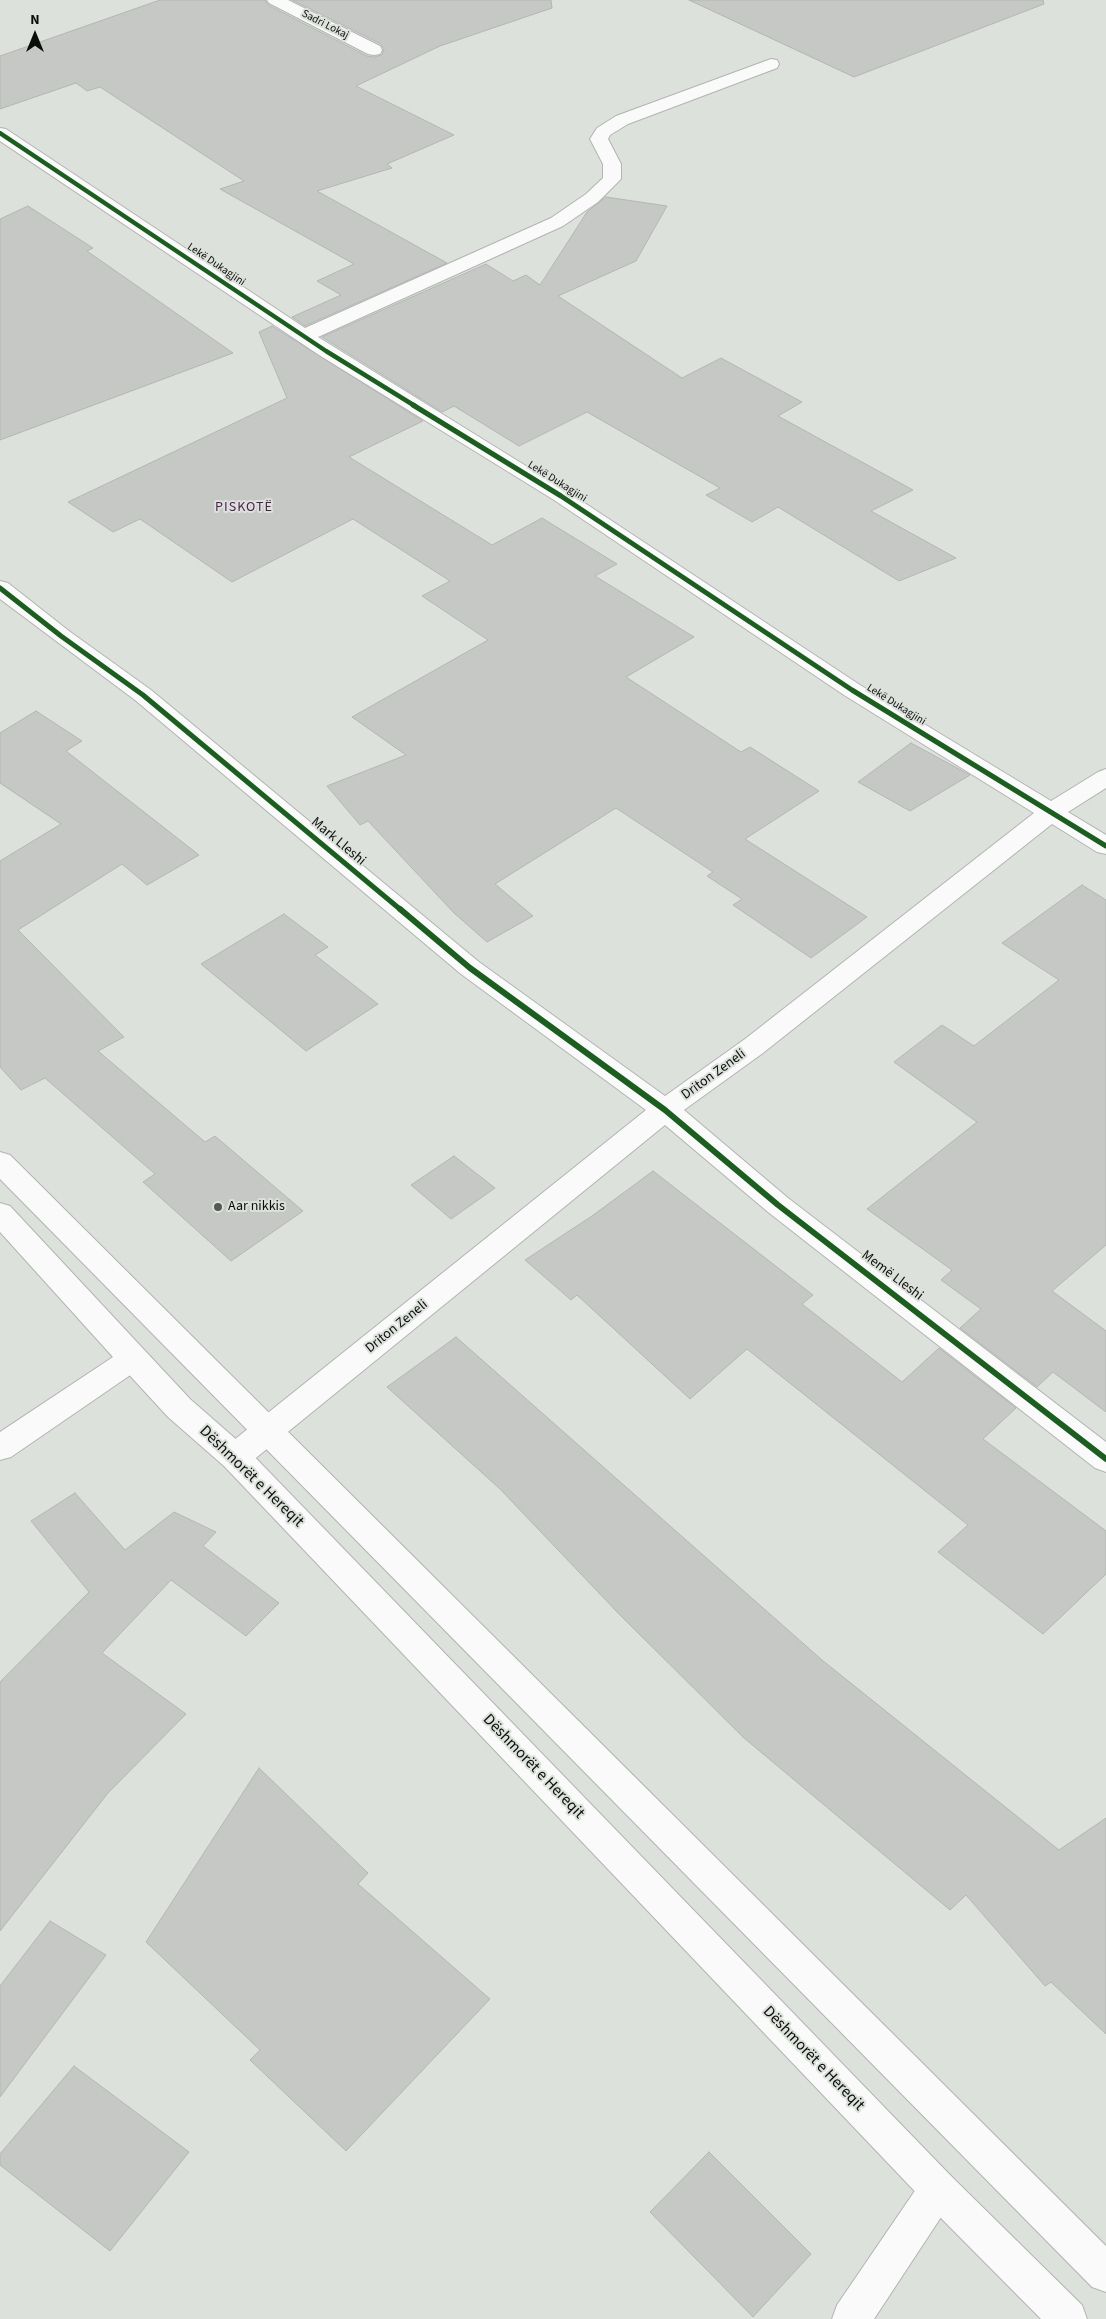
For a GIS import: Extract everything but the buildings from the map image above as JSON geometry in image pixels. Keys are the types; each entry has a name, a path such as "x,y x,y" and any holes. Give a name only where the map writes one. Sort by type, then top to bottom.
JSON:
{"street":[{"name":"Sadri Lokaj","path":"275,0 374,50"},
{"path":"304,336 557,222 592,198 612,179 612,164 599,139 603,132 622,120 771,64"},
{"name":"Lekë Dukagjini","path":"0,133 304,336 561,496 852,690 1106,846"},
{"name":"Mark Lleshi","path":"0,588 61,636 144,695 470,968 665,1110"},
{"name":"Driton Zeneli","path":"235,1456 665,1110 762,1040 1051,812 1106,777"},
{"name":"Memë Lleshi","path":"665,1110 778,1204 1106,1459"},
{"path":"0,1162 1106,2274"},
{"name":"Dëshmorët e Hereqit","path":"0,1214 132,1360 179,1408 235,1456 938,2190 1068,2319"},
{"path":"0,1448 132,1360"},
{"path":"851,2319 938,2190"}],"cycle path":[{"path":"0,133 326,351 561,496 852,690 1106,846"},
{"path":"0,588 61,636 143,695 470,968 665,1110 778,1205 1106,1459"}],"place":[{"name":"Aar nikkis","path":"218,1207"}],"district":[{"name":"PISKOTË","path":"244,508"}]}
